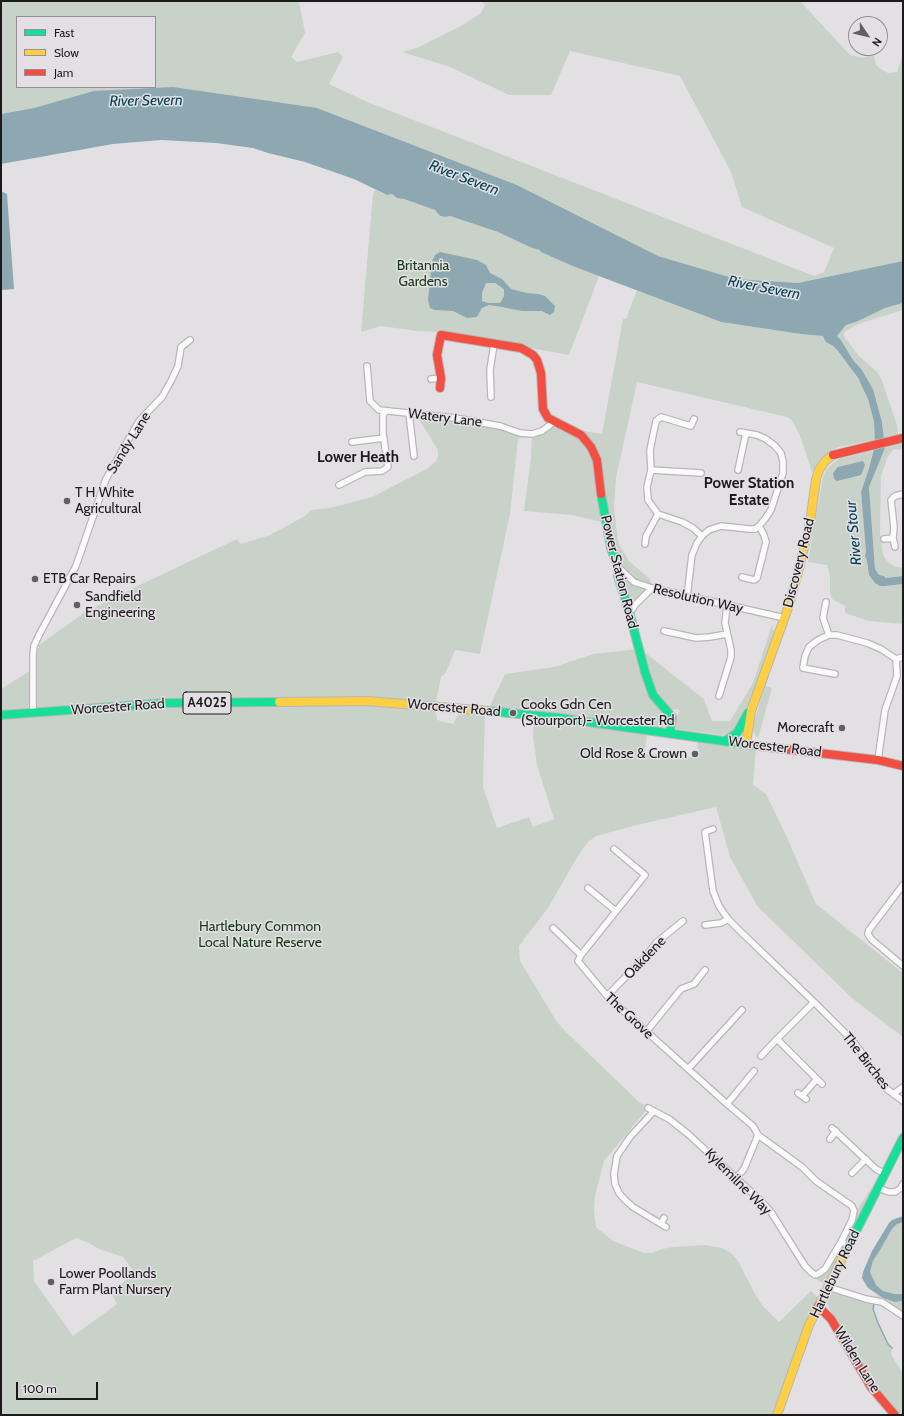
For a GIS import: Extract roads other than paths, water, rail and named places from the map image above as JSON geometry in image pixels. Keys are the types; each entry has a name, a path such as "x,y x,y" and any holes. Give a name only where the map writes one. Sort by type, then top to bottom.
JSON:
{"main road":[{"path":"440,388 441,378 437,355 440,335 521,348 533,355 537,360 540,370 543,409 548,418 554,422"},
{"name":"Power Station Road","path":"554,422 581,435 591,447 597,460 604,512 611,548 618,567 618,576 630,613 643,666 653,695 672,717 670,734"},
{"name":"Discovery Road","path":"744,744 755,700 785,618 802,556 810,523 816,479 819,470 825,461 833,455 903,438"},
{"name":"Discovery Road","path":"725,741 734,735 740,727 755,700"},
{"name":"Worcester Road","path":"1,715 166,703 367,701 560,718 744,744 878,760 903,766"},
{"path":"740,727 739,737 744,744"},
{"name":"Hartlebury Road","path":"777,1415 809,1326 818,1306 902,1141"},
{"name":"Wilden Lane","path":"818,1306 831,1319 872,1387 895,1415"}],"street":[{"name":"Sandy Lane","path":"33,712 34,646 76,566 109,473 139,421 162,397 178,366 181,348 190,340"},
{"path":"491,397 490,370 494,344"},
{"name":"Watery Lane","path":"367,366 370,401 379,410 455,418 500,426 520,433 532,434 548,427 554,422"},
{"path":"431,379 441,378"},
{"path":"339,485 365,472 382,471 388,468 383,415 386,411"},
{"path":"410,413 414,456"},
{"path":"694,419 691,426 661,416 656,421 650,450 651,470 647,487 648,500 658,514 682,522 693,528 702,536"},
{"path":"687,597 692,555 702,536 709,530 721,526 749,529 755,528 759,526 771,510 783,473 781,453 766,439 757,435 743,432 738,470"},
{"path":"352,442 384,438"},
{"path":"651,470 701,473"},
{"path":"895,547 893,538 894,527 891,500 895,496 903,494"},
{"path":"645,544 646,536 658,514"},
{"path":"742,577 754,580 757,578 766,542 759,526"},
{"path":"884,539 893,538"},
{"name":"Resolution Way","path":"618,567 634,582 652,588 785,618"},
{"path":"630,613 635,605 652,588"},
{"path":"826,602 823,618 829,635"},
{"path":"719,696 731,657 731,650 725,623 727,605"},
{"path":"664,631 696,638 727,634"},
{"path":"835,674 803,668 805,656 809,647 818,640 829,635 836,635 874,646 896,659 903,657"},
{"path":"878,760 885,710 897,676 896,659"},
{"name":"The Birches","path":"713,829 706,832 713,891 719,906 728,919 852,1040 877,1078 892,1094 903,1101"},
{"path":"553,928 581,955 645,875 614,849"},
{"path":"903,885 869,930 868,934 871,939 903,966"},
{"path":"588,888 616,911"},
{"path":"705,926 721,923 728,919"},
{"name":"Oakdene","path":"608,996 657,942 683,921"},
{"name":"The Grove","path":"581,955 578,961 608,996 646,1032 753,1126 758,1135 802,1167 816,1181 852,1206 854,1211 852,1220 841,1242"},
{"path":"646,1032 681,989 694,984 705,970"},
{"path":"762,1056 814,1002"},
{"path":"688,1069 742,1010"},
{"path":"777,1039 822,1084"},
{"path":"727,1104 754,1071"},
{"path":"802,1096 817,1079"},
{"path":"892,1094 903,1087"},
{"name":"Kylemilne Way","path":"648,1108 669,1119 688,1134 761,1201 770,1212 805,1266 815,1275 825,1269 841,1242"},
{"path":"654,1111 630,1137 617,1156 614,1174 619,1193 625,1200 633,1207 663,1226 664,1218"},
{"path":"830,1139 834,1130 876,1169 885,1174"},
{"path":"736,1178 744,1169 758,1135"},
{"path":"852,1173 866,1159"},
{"path":"878,1188 889,1192 895,1192 901,1188 903,1184"},
{"path":"841,1242 849,1245"},
{"path":"828,1287 866,1299 882,1302 903,1316"}],"water":[{"name":"River Severn","path":"173,87 317,108 517,185 658,256 736,279 798,283 903,261 903,303 885,308 856,322 846,325 837,336 853,360 862,370 873,389 882,422 885,448 869,487 875,569 879,575 886,578 903,576 903,584 880,586 875,583 869,575 865,556 866,552 861,492 875,445 874,422 868,399 858,378 838,351 826,342 823,336 721,322 575,267 498,232 450,216 440,216 435,210 397,198 392,194 387,195 354,179 305,162 253,148 216,143 161,140 113,144 1,164 1,114 34,108 94,91"},
{"path":"1,191 7,194 14,289 1,290"},
{"path":"440,252 477,260 486,265 490,273 502,279 511,289 545,296 555,306 554,312 550,315 542,311 522,311 489,305 482,308 477,317 467,318 453,311 435,310 430,308 428,300 432,261 435,255","holes":["486,283 495,283 504,289 504,296 500,303 488,303 482,301 482,293"]},
{"path":"863,461 865,465 861,475 837,481 834,479 833,473 838,467"},
{"path":"903,1216 903,1222 897,1224 892,1229 873,1261 870,1272 876,1285 883,1291 903,1294 903,1301 895,1302 883,1298 868,1288 862,1278 872,1251 889,1223 892,1220"}],"waterway":[{"path":"874,1304 873,1309 878,1323 888,1344 892,1348"}],"place":[{"name":"T H White Agricultural","path":"67,501"},
{"name":"ETB Car Repairs","path":"35,579"},
{"name":"Sandfield Engineering","path":"77,605"},
{"name":"Cooks Gdn Cen (Stourport)- Worcester Rd","path":"513,713"},
{"name":"Morecraft","path":"842,728"},
{"name":"Old Rose & Crown","path":"695,754"},
{"name":"Lower Poollands Farm Plant Nursery","path":"51,1282"}],"district":[{"name":"Lower Heath","path":"358,458"},
{"name":"Power Station Estate","path":"749,492"}],"park label":[{"name":"Britannia Gardens","path":"423,274"},
{"name":"Hartlebury Common Local Nature Reserve","path":"260,936"}],"water label":[{"name":"River Stour","path":"854,533"}]}
